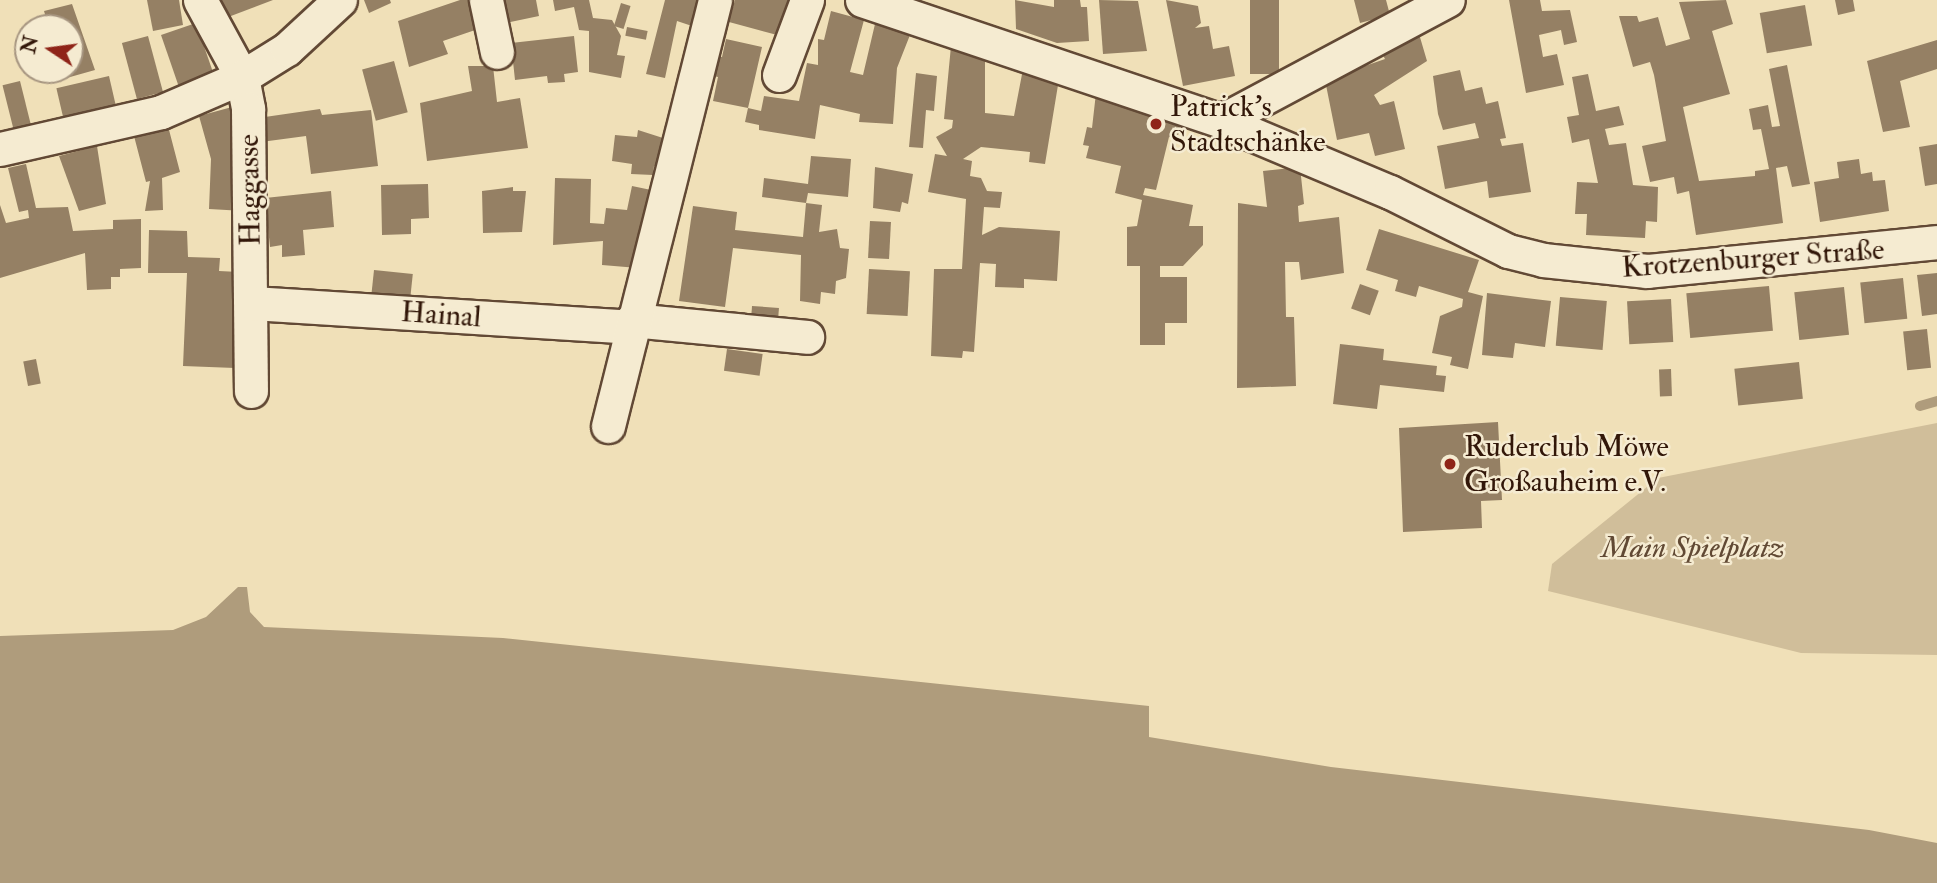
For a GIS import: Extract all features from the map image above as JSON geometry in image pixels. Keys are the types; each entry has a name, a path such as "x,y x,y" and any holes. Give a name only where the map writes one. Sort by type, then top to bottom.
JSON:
{"street":[{"name":"Haggasse","path":"200,0 242,77 251,152 251,391"},
{"path":"0,149 161,112 242,77 287,49 340,0"},
{"path":"486,0 497,52"},
{"path":"608,426 631,323 715,0"},
{"path":"779,75 807,0"},
{"name":"Krotzenburger Straße","path":"862,0 1221,121 1390,192 1508,251 1578,267 1647,271 1937,242"},
{"path":"1221,121 1448,0"},
{"name":"Hainal","path":"252,303 631,323 807,337"}],"green space":[{"name":"Main Spielplatz","path":"1937,423 1937,655 1801,653 1548,591 1552,564 1658,478"}],"shaded area":[{"path":"238,587 247,587 250,612 264,627 503,638 1149,706 1149,737 1331,767 1869,830 1937,843 1937,883 0,883 0,636 173,630 206,617"}],"building":[{"path":"147,0 179,0 183,25 153,31"},
{"path":"216,0 273,0 223,19"},
{"path":"364,0 390,0 391,3 369,13"},
{"path":"460,0 475,0 484,27 443,41 448,54 409,67 398,21"},
{"path":"500,0 536,0 539,16 505,23"},
{"path":"553,0 589,0 593,18 612,20 621,36 617,55 625,56 621,78 589,72 589,31 579,30 574,7 555,11"},
{"path":"665,0 701,0 692,26 677,21 665,78 646,74"},
{"path":"735,0 791,0 781,36 729,22"},
{"path":"1015,0 1054,7 1054,0 1080,0 1081,7 1087,7 1089,41 1057,43 1016,29"},
{"path":"1099,0 1138,1 1147,51 1103,54"},
{"path":"1166,0 1198,6 1201,23 1195,28 1209,26 1213,49 1229,46 1235,76 1183,86"},
{"path":"1250,0 1279,0 1279,74 1250,74"},
{"path":"1354,0 1386,0 1390,15 1360,23"},
{"path":"1509,0 1540,0 1542,11 1570,10 1577,42 1564,45 1561,30 1539,35 1543,57 1557,54 1564,85 1526,93"},
{"path":"1726,0 1733,24 1712,31 1730,94 1683,107 1699,181 1755,176 1755,171 1769,169 1761,129 1753,130 1749,109 1768,105 1772,127 1780,126 1769,69 1787,65 1810,184 1792,187 1787,166 1776,168 1783,223 1696,235 1689,191 1677,194 1674,177 1650,182 1642,146 1666,141 1654,75 1650,62 1633,67 1619,16 1637,16 1639,22 1658,17 1666,46 1690,39 1679,2"},
{"path":"1835,0 1853,0 1855,11 1838,15"},
{"path":"621,3 631,6 624,29 614,26"},
{"path":"72,4 75,14 45,14 44,11"},
{"path":"1805,5 1812,45 1767,53 1760,13"},
{"path":"831,11 864,20 850,72 863,75 875,24 910,35 897,68 893,124 859,122 860,114 820,105 815,139 759,130 759,125 745,122 748,108 761,111 764,96 799,101 807,63 818,65 818,39 824,40"},
{"path":"196,23 214,74 179,86 161,35"},
{"path":"627,27 648,31 646,40 625,36"},
{"path":"1417,27 1427,61 1374,95 1380,105 1394,101 1405,149 1375,156 1369,133 1337,140 1325,80 1385,59 1378,46"},
{"path":"148,36 163,92 137,99 122,43"},
{"path":"574,36 578,72 564,74 565,82 548,83 547,76 515,80 511,43"},
{"path":"84,38 95,70 84,73"},
{"path":"726,39 762,47 748,108 713,101 718,77 708,75 712,55 722,57"},
{"path":"1937,40 1937,69 1900,81 1910,127 1883,132 1867,61"},
{"path":"951,46 985,60 985,113 1014,116 1023,69 1059,79 1045,164 1029,162 1030,152 981,147 963,159 972,161 970,176 981,178 987,191 1002,192 1000,208 984,207 982,235 999,227 1060,231 1057,281 1024,279 1024,288 995,287 996,264 980,263 974,352 963,351 962,358 931,356 934,269 962,269 966,199 928,192 935,154 947,156 936,137 952,128 953,120 944,119"},
{"path":"394,61 408,112 376,121 362,70"},
{"path":"468,66 493,66 497,102 520,98 528,148 427,161 420,103 472,91"},
{"path":"1460,70 1465,91 1482,87 1486,104 1498,101 1506,138 1500,139 1502,146 1523,143 1531,192 1489,198 1487,181 1445,189 1437,146 1479,138 1475,123 1443,130 1438,114 1433,76"},
{"path":"916,73 937,76 934,111 926,110 923,148 909,147"},
{"path":"1588,74 1596,111 1619,106 1624,125 1605,129 1609,145 1626,143 1633,185 1658,187 1657,222 1646,221 1645,238 1586,235 1587,214 1575,214 1577,182 1598,183 1589,139 1572,143 1567,117 1579,115 1572,77"},
{"path":"109,76 116,106 63,118 56,88 84,84 84,82"},
{"path":"14,82 21,84 31,126 14,130 3,85"},
{"path":"1096,93 1182,121 1177,139 1169,137 1156,190 1145,188 1143,195 1193,205 1189,226 1203,226 1203,245 1183,266 1160,266 1160,277 1187,277 1187,323 1165,323 1165,345 1140,345 1140,266 1127,266 1127,227 1137,226 1142,200 1115,193 1121,166 1086,158 1089,146 1083,145 1087,127 1092,128"},
{"path":"232,107 244,211 209,209 211,159 199,116"},
{"path":"320,109 322,115 371,110 378,166 311,174 306,136 261,142 258,118"},
{"path":"168,126 180,172 162,178 163,210 145,211 150,181 146,182 134,136"},
{"path":"638,130 663,138 660,166 654,166 653,175 631,174 632,164 612,161 615,135 637,137"},
{"path":"1937,144 1937,184 1925,186 1919,147"},
{"path":"97,146 106,204 79,211 59,156"},
{"path":"811,156 851,159 848,197 808,193 806,203 762,197 764,178 808,184"},
{"path":"1859,159 1861,174 1872,172 1873,181 1885,180 1889,211 1820,222 1814,182 1839,178 1837,162"},
{"path":"26,164 36,208 68,207 73,231 113,229 113,220 141,219 141,268 120,269 120,277 111,277 111,289 87,290 85,253 0,278 0,205 6,223 29,218 28,210 19,212 8,168"},
{"path":"875,167 913,174 908,204 902,202 900,212 873,208"},
{"path":"1300,167 1304,204 1298,206 1299,222 1339,217 1344,273 1301,280 1299,262 1285,262 1286,317 1294,317 1296,386 1237,388 1238,203 1267,207 1263,171"},
{"path":"555,178 591,179 590,223 604,224 606,208 627,210 632,186 656,191 638,268 602,265 603,241 553,245"},
{"path":"428,184 429,218 411,219 411,234 382,235 381,185"},
{"path":"513,187 513,191 526,191 522,232 483,233 482,191"},
{"path":"331,191 334,227 303,230 305,255 282,257 282,245 270,247 265,198"},
{"path":"806,203 822,205 819,232 837,229 840,248 849,249 846,278 836,281 835,294 821,292 820,304 800,301 801,255 733,248 725,307 679,301 693,206 737,212 735,230 803,237"},
{"path":"870,221 891,222 889,259 868,258"},
{"path":"1379,229 1479,260 1468,292 1483,296 1468,369 1450,365 1452,357 1432,353 1440,316 1462,307 1463,299 1419,286 1416,297 1395,291 1398,280 1366,270"},
{"path":"149,230 187,231 188,257 220,258 219,271 239,272 235,368 183,366 187,273 148,273"},
{"path":"869,269 910,271 908,316 867,314"},
{"path":"374,270 413,274 410,298 371,294"},
{"path":"1937,273 1937,314 1922,316 1917,275"},
{"path":"1903,278 1907,319 1865,323 1860,282"},
{"path":"1360,284 1379,291 1370,315 1351,308"},
{"path":"1769,286 1773,331 1690,338 1686,293"},
{"path":"1844,287 1849,335 1799,340 1794,292"},
{"path":"1487,293 1551,301 1545,347 1515,343 1513,358 1482,355"},
{"path":"1560,297 1607,301 1603,350 1556,346"},
{"path":"1671,299 1673,342 1629,344 1627,301"},
{"path":"752,306 779,308 778,322 751,320"},
{"path":"1927,329 1931,368 1907,370 1903,332"},
{"path":"1340,344 1384,349 1383,360 1437,366 1436,375 1446,376 1444,392 1380,385 1377,409 1333,404"},
{"path":"727,349 763,354 760,376 724,371"},
{"path":"36,359 41,384 28,386 23,361"},
{"path":"1799,362 1803,399 1738,406 1734,369"},
{"path":"1659,369 1671,369 1672,396 1660,396"},
{"name":"Ruderclub Möwe Großauheim e.V.","path":"1498,422 1502,500 1481,501 1482,528 1403,532 1399,428"}],"waterway":[{"path":"1920,406 1937,401"}],"place":[{"name":"Patrick's Stadtschänke","path":"1156,124"},
{"name":"Ruderclub Möwe Großauheim e.V.","path":"1450,464"}]}
